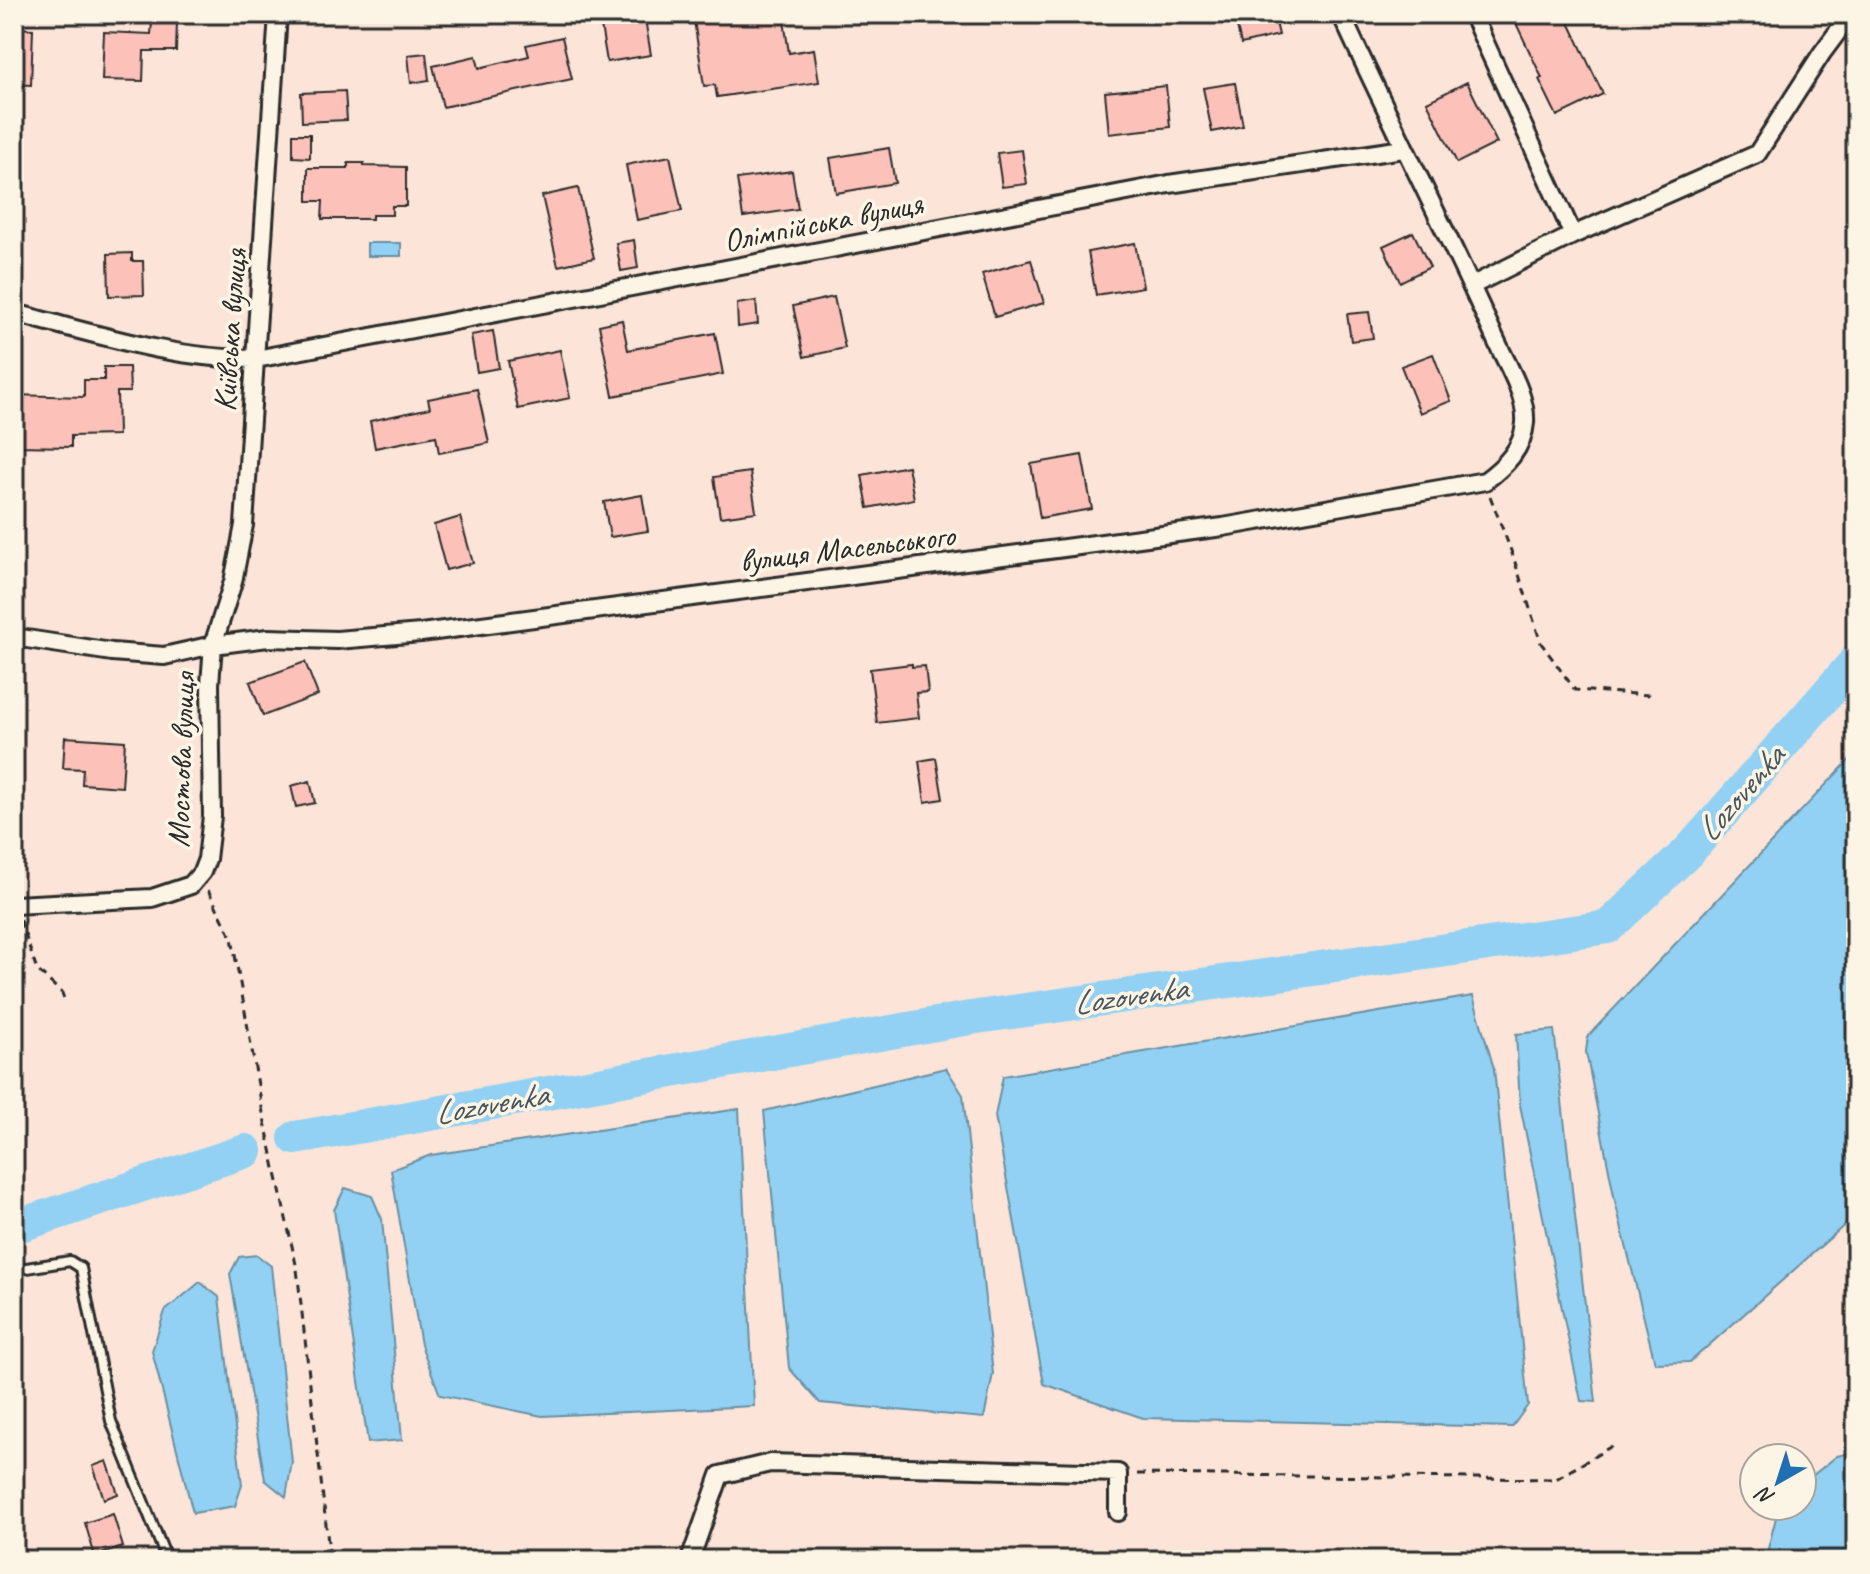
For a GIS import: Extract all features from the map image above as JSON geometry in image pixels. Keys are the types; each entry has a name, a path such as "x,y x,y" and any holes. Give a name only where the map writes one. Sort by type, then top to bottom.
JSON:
{"street":[{"name":"Київська вулиця","path":"213,645 233,582 244,525 278,14"},
{"path":"1341,14 1523,402 1525,424 1518,449 1502,469 1485,481"},
{"path":"1472,14 1573,235"},
{"path":"1471,286 1573,235 1757,154 1851,14"},
{"name":"Олімпійська вулиця","path":"14,313 179,354 256,359 1153,187 1403,149"},
{"name":"вулиця Масельського","path":"14,637 112,652 164,656 213,645 268,638 337,640 421,633 1223,527 1485,481"},
{"name":"Мостова вулиця","path":"16,905 152,898 191,885 202,872 207,859 212,816 210,684 213,645"},
{"path":"690,1560 720,1475 770,1463 1118,1473 1118,1512"}],"lane":[{"path":"14,1270 70,1261 81,1268 111,1421 167,1560"}],"path":[{"path":"1485,481 1541,643 1575,690 1650,695"},
{"path":"202,872 232,938 263,1113 297,1269 330,1560"},
{"path":"16,905 37,970 62,993 65,1002"},
{"path":"1118,1473 1556,1479 1612,1446"}],"water":[{"path":"367,243 401,243 401,256 367,256"},
{"path":"1856,753 1856,1215 1690,1362 1655,1363 1615,1201 1586,1052 1588,1036"},
{"path":"1473,996 1494,1069 1528,1405 1512,1427 1143,1418 1044,1384 995,1116 1003,1076"},
{"path":"1554,1030 1596,1402 1581,1401 1520,1105 1516,1034"},
{"path":"946,1068 963,1095 993,1374 984,1418 820,1403 789,1368 764,1111"},
{"path":"739,1109 754,1406 542,1416 440,1395 421,1345 391,1170 431,1155"},
{"path":"345,1188 372,1196 382,1219 402,1440 368,1443 334,1210"},
{"path":"257,1255 271,1266 292,1462 286,1497 265,1480 230,1274 239,1257"},
{"path":"200,1282 219,1297 242,1485 235,1506 193,1513 152,1351 165,1311"},
{"path":"1856,1452 1856,1553 1846,1560 1765,1560 1775,1522 1818,1522 1818,1471 1837,1456"}],"building":[{"path":"693,14 783,14 789,53 814,49 819,82 717,97 715,85 704,86"},
{"path":"1234,14 1274,14 1279,35 1241,44"},
{"path":"1524,14 1565,14 1603,94 1557,116 1514,19"},
{"path":"645,19 651,55 607,62 601,26"},
{"path":"152,22 177,22 176,51 144,51 143,81 102,80 104,32 151,34"},
{"path":"14,28 33,29 31,85 14,84"},
{"path":"562,37 572,79 443,107 433,66 476,56 479,68 529,56 526,45"},
{"path":"426,53 429,80 411,83 408,55"},
{"path":"1467,82 1497,143 1457,163 1427,102"},
{"path":"1235,83 1243,126 1212,132 1203,88"},
{"path":"1166,86 1170,127 1109,134 1105,92"},
{"path":"345,91 347,120 302,122 301,93"},
{"path":"293,134 310,134 310,158 293,157"},
{"path":"889,148 895,183 836,193 830,158"},
{"path":"1022,150 1027,184 1002,187 997,153"},
{"path":"670,156 682,211 637,220 626,165"},
{"path":"348,163 406,167 406,206 392,206 392,215 372,215 372,219 322,219 323,201 308,201 308,168 348,168"},
{"path":"792,171 798,209 743,217 737,179"},
{"path":"578,188 594,258 558,266 542,196"},
{"path":"1413,232 1430,267 1400,282 1383,246"},
{"path":"634,240 638,268 621,271 616,243"},
{"path":"1135,243 1143,287 1096,295 1088,252"},
{"path":"132,253 132,261 143,261 144,295 109,296 108,254"},
{"path":"1031,260 1044,303 995,317 982,274"},
{"path":"834,297 845,348 804,357 793,306"},
{"path":"756,301 758,324 738,327 737,304"},
{"path":"1369,312 1373,338 1351,341 1347,314"},
{"path":"622,320 628,350 715,333 723,374 613,396 599,325"},
{"path":"493,331 499,368 477,372 471,335"},
{"path":"560,350 570,398 518,409 508,361"},
{"path":"1433,354 1451,401 1420,413 1401,366"},
{"path":"104,367 129,367 130,392 117,392 118,435 71,436 71,447 14,446 14,395 84,397 84,380 104,380"},
{"path":"477,389 489,443 439,453 436,436 375,448 370,421 430,408 428,399"},
{"path":"1082,455 1092,509 1040,518 1031,464"},
{"path":"908,466 914,499 868,508 862,475"},
{"path":"750,472 756,512 720,517 714,477"},
{"path":"642,495 648,531 610,537 604,502"},
{"path":"460,517 473,563 446,570 434,525"},
{"path":"305,662 318,695 263,716 250,682"},
{"path":"912,664 912,667 925,666 928,692 916,693 919,718 877,723 870,669"},
{"path":"65,737 125,741 122,787 82,784 83,769 63,768"},
{"path":"936,758 943,799 925,802 919,761"},
{"path":"310,781 315,803 296,807 291,786"},
{"path":"107,1461 118,1494 104,1499 93,1466"},
{"path":"113,1514 123,1547 95,1556 85,1523"}],"waterway":[{"name":"Lozovenka","path":"295,1138 970,1018 1608,927 1689,851 1856,661"},
{"name":"Lozovenka","path":"14,1227 246,1151"}]}
